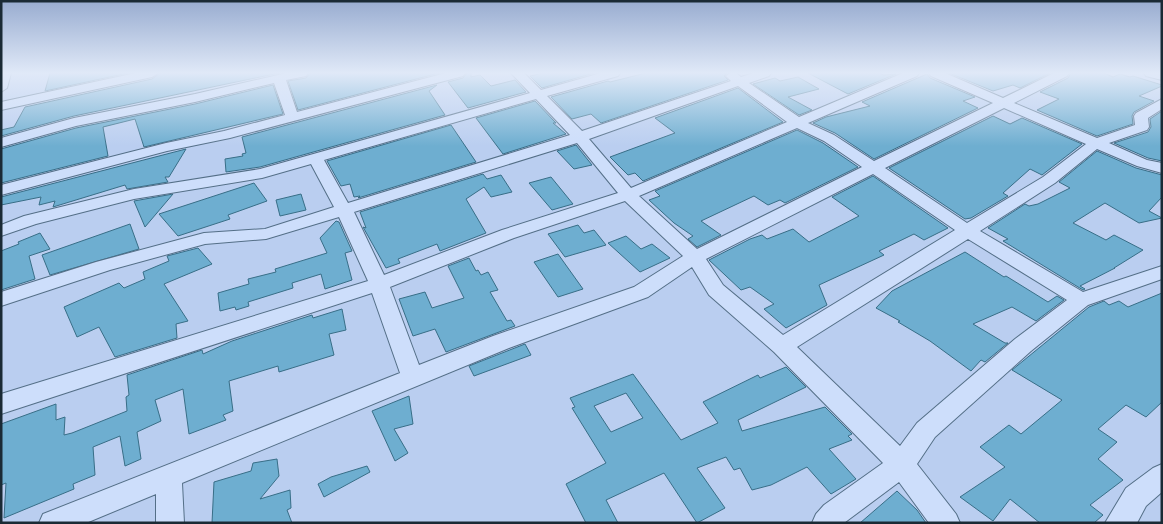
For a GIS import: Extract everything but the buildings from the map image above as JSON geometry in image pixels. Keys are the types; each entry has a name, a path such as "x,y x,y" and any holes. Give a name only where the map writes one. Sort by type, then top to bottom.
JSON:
{"street":[{"path":"1,106 40,97"},
{"path":"1,143 74,122 197,97"},
{"path":"285,97 292,117"},
{"path":"1,190 367,97"},
{"path":"1,230 30,220 134,194 262,173 526,97"},
{"path":"541,97 580,137 628,194 695,257 716,290 782,346 902,464 946,523"},
{"path":"1,299 103,266 204,239 266,234 580,137 681,97"},
{"path":"762,97 798,123 829,138 874,167 966,230 1081,300"},
{"path":"1,404 379,284 508,234 628,194 857,97"},
{"path":"991,97 1142,163 1162,168"},
{"path":"53,523 501,342 641,292 695,257 1012,97"},
{"path":"782,346 1049,180 1096,142 1142,128 1141,116 1162,103"},
{"path":"315,158 344,210 379,284 413,379"},
{"path":"826,523 834,514 902,464 926,430 1023,345 1081,300 1162,272"},
{"path":"169,475 170,523"},
{"path":"1124,522 1136,497 1162,476"}]}
